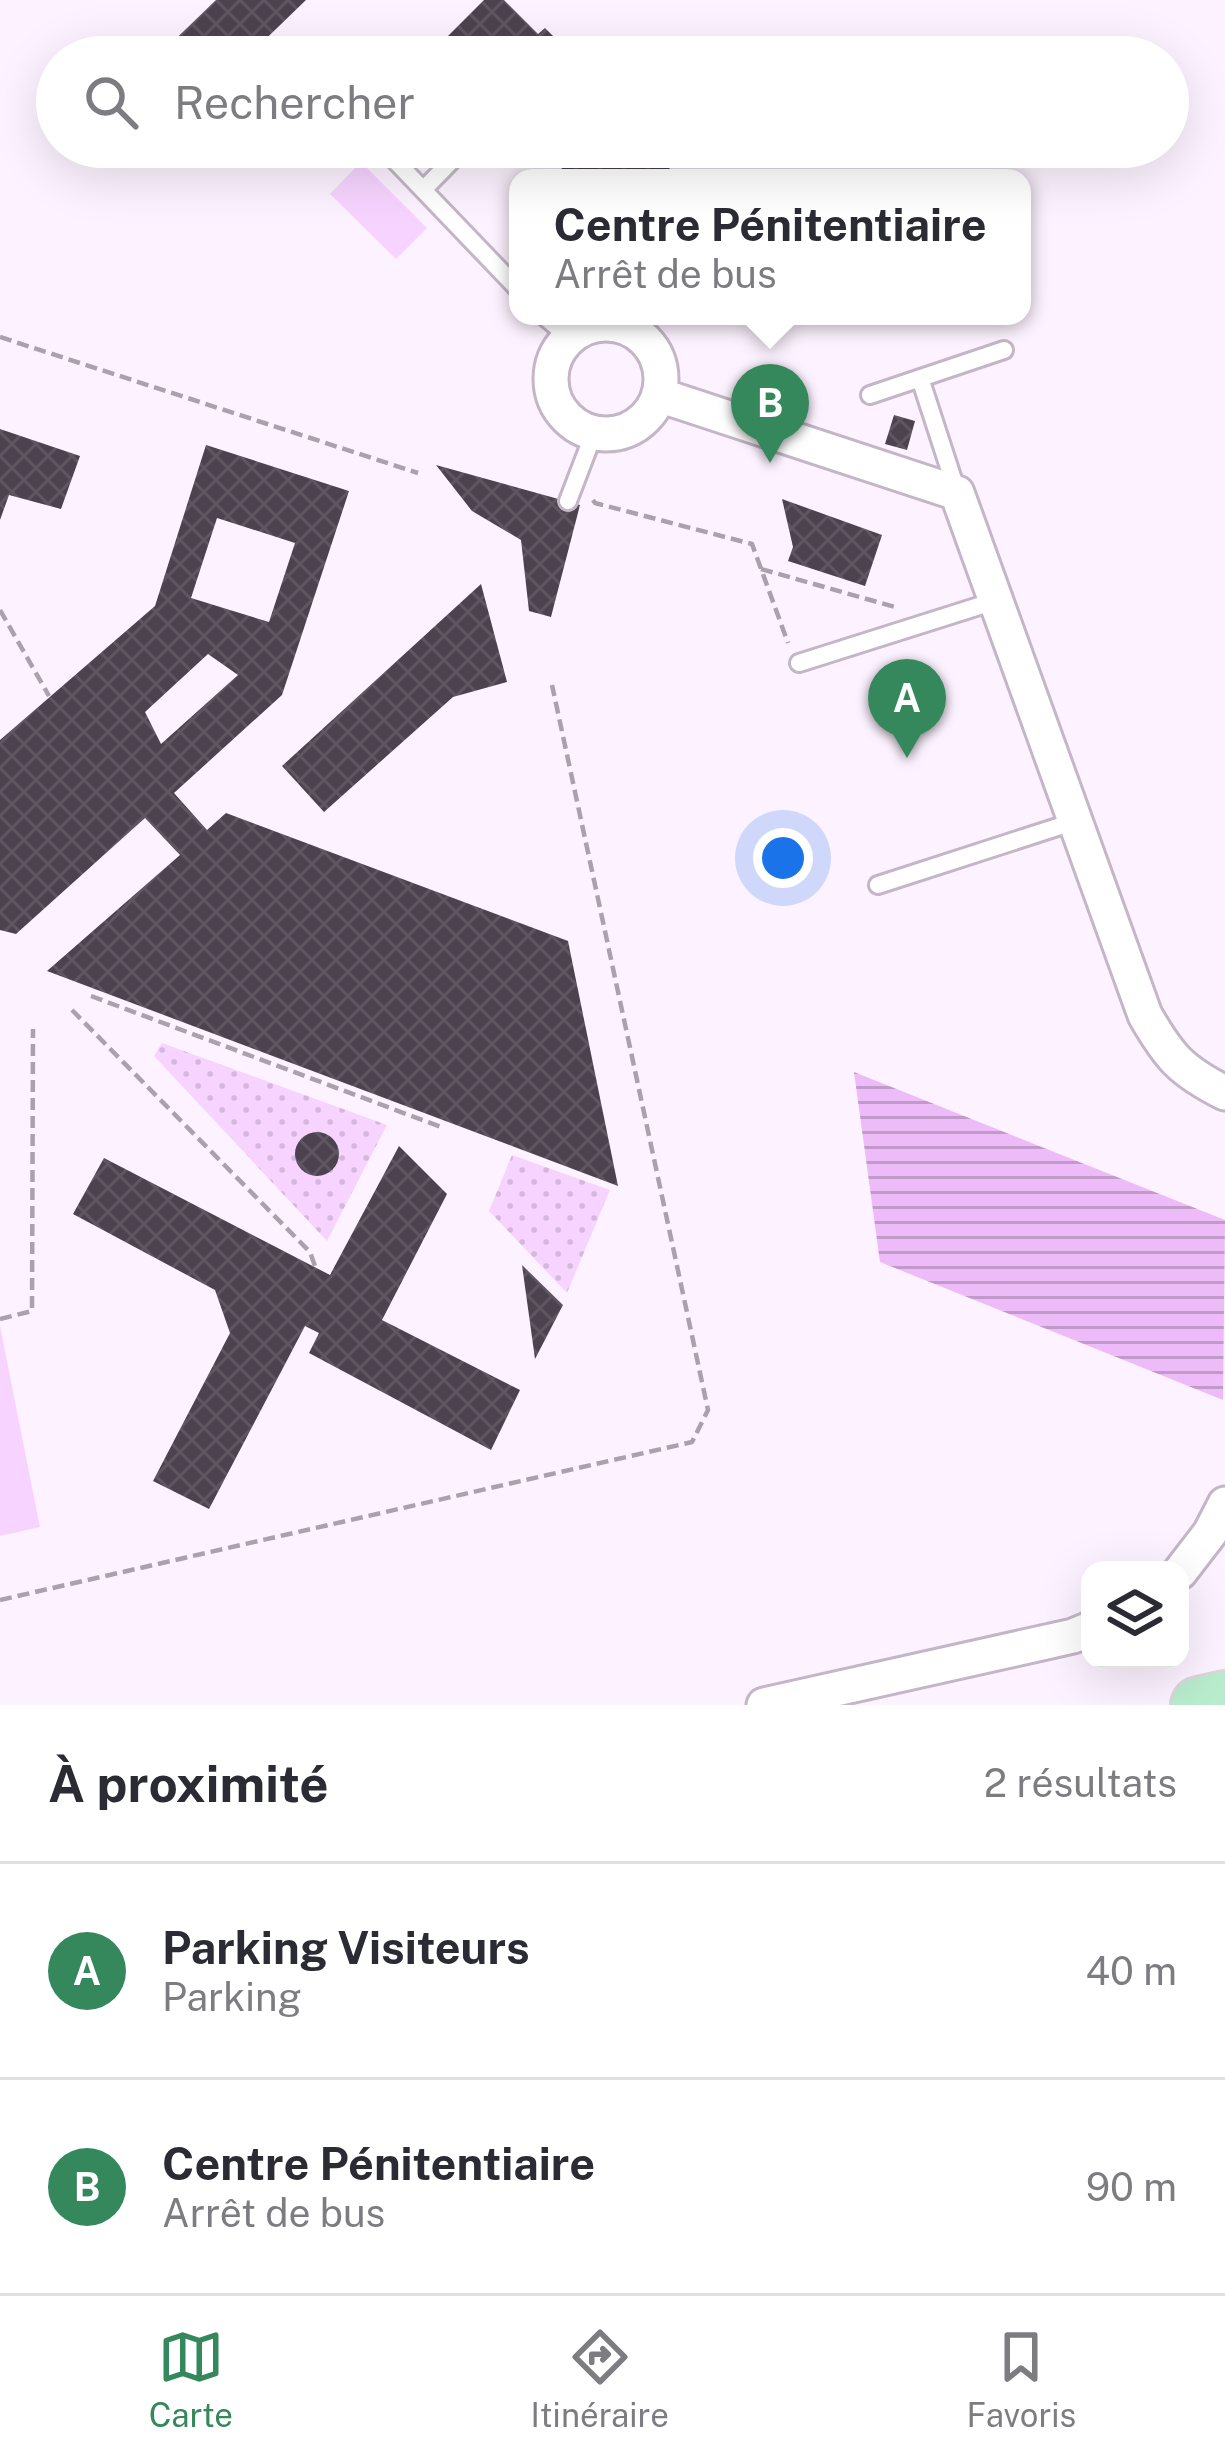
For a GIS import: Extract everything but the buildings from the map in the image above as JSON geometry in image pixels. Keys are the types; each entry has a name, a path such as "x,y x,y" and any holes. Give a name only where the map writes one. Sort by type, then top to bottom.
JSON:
{"main road":[{"path":"1199,1705 1225,1699"}],"street":[{"path":"556,327 554,398 578,427 610,434 640,422 652,410 661,376 657,357 646,341 620,325"},
{"path":"658,394 957,493 1144,1015 1168,1054 1197,1079 1225,1094"},
{"path":"1188,1561 1225,1504"},
{"path":"764,1705 1081,1633"}],"lane":[{"path":"403,168 509,279"},
{"path":"424,189 444,168"},
{"path":"870,395 1004,350"},
{"path":"920,378 957,493"},
{"path":"568,501 594,433"},
{"path":"799,664 995,601"},
{"path":"878,884 1076,820"}],"path":[{"path":"0,337 418,473"},
{"path":"580,469 595,503 752,544 799,664"},
{"path":"761,569 917,614 922,625"},
{"path":"0,610 49,696"},
{"path":"0,1600 692,1442 708,1410 552,685"},
{"path":"91,995 441,1126"},
{"path":"71,1010 310,1252 315,1266"},
{"path":"0,1319 32,1311 33,1029"}],"shaded area":[{"path":"355,168 367,168 427,228 396,259 330,194"},
{"path":"162,1043 387,1125 327,1241 154,1056"},
{"path":"854,1072 1225,1220 1223,1400 880,1262"},
{"path":"512,1155 610,1190 567,1293 489,1211"},
{"path":"0,1326 40,1527 0,1536"}],"place":[{"name":"Centre Pénitentiaire","path":"770,463"},
{"name":"Parking Visiteurs","path":"907,758"}]}
